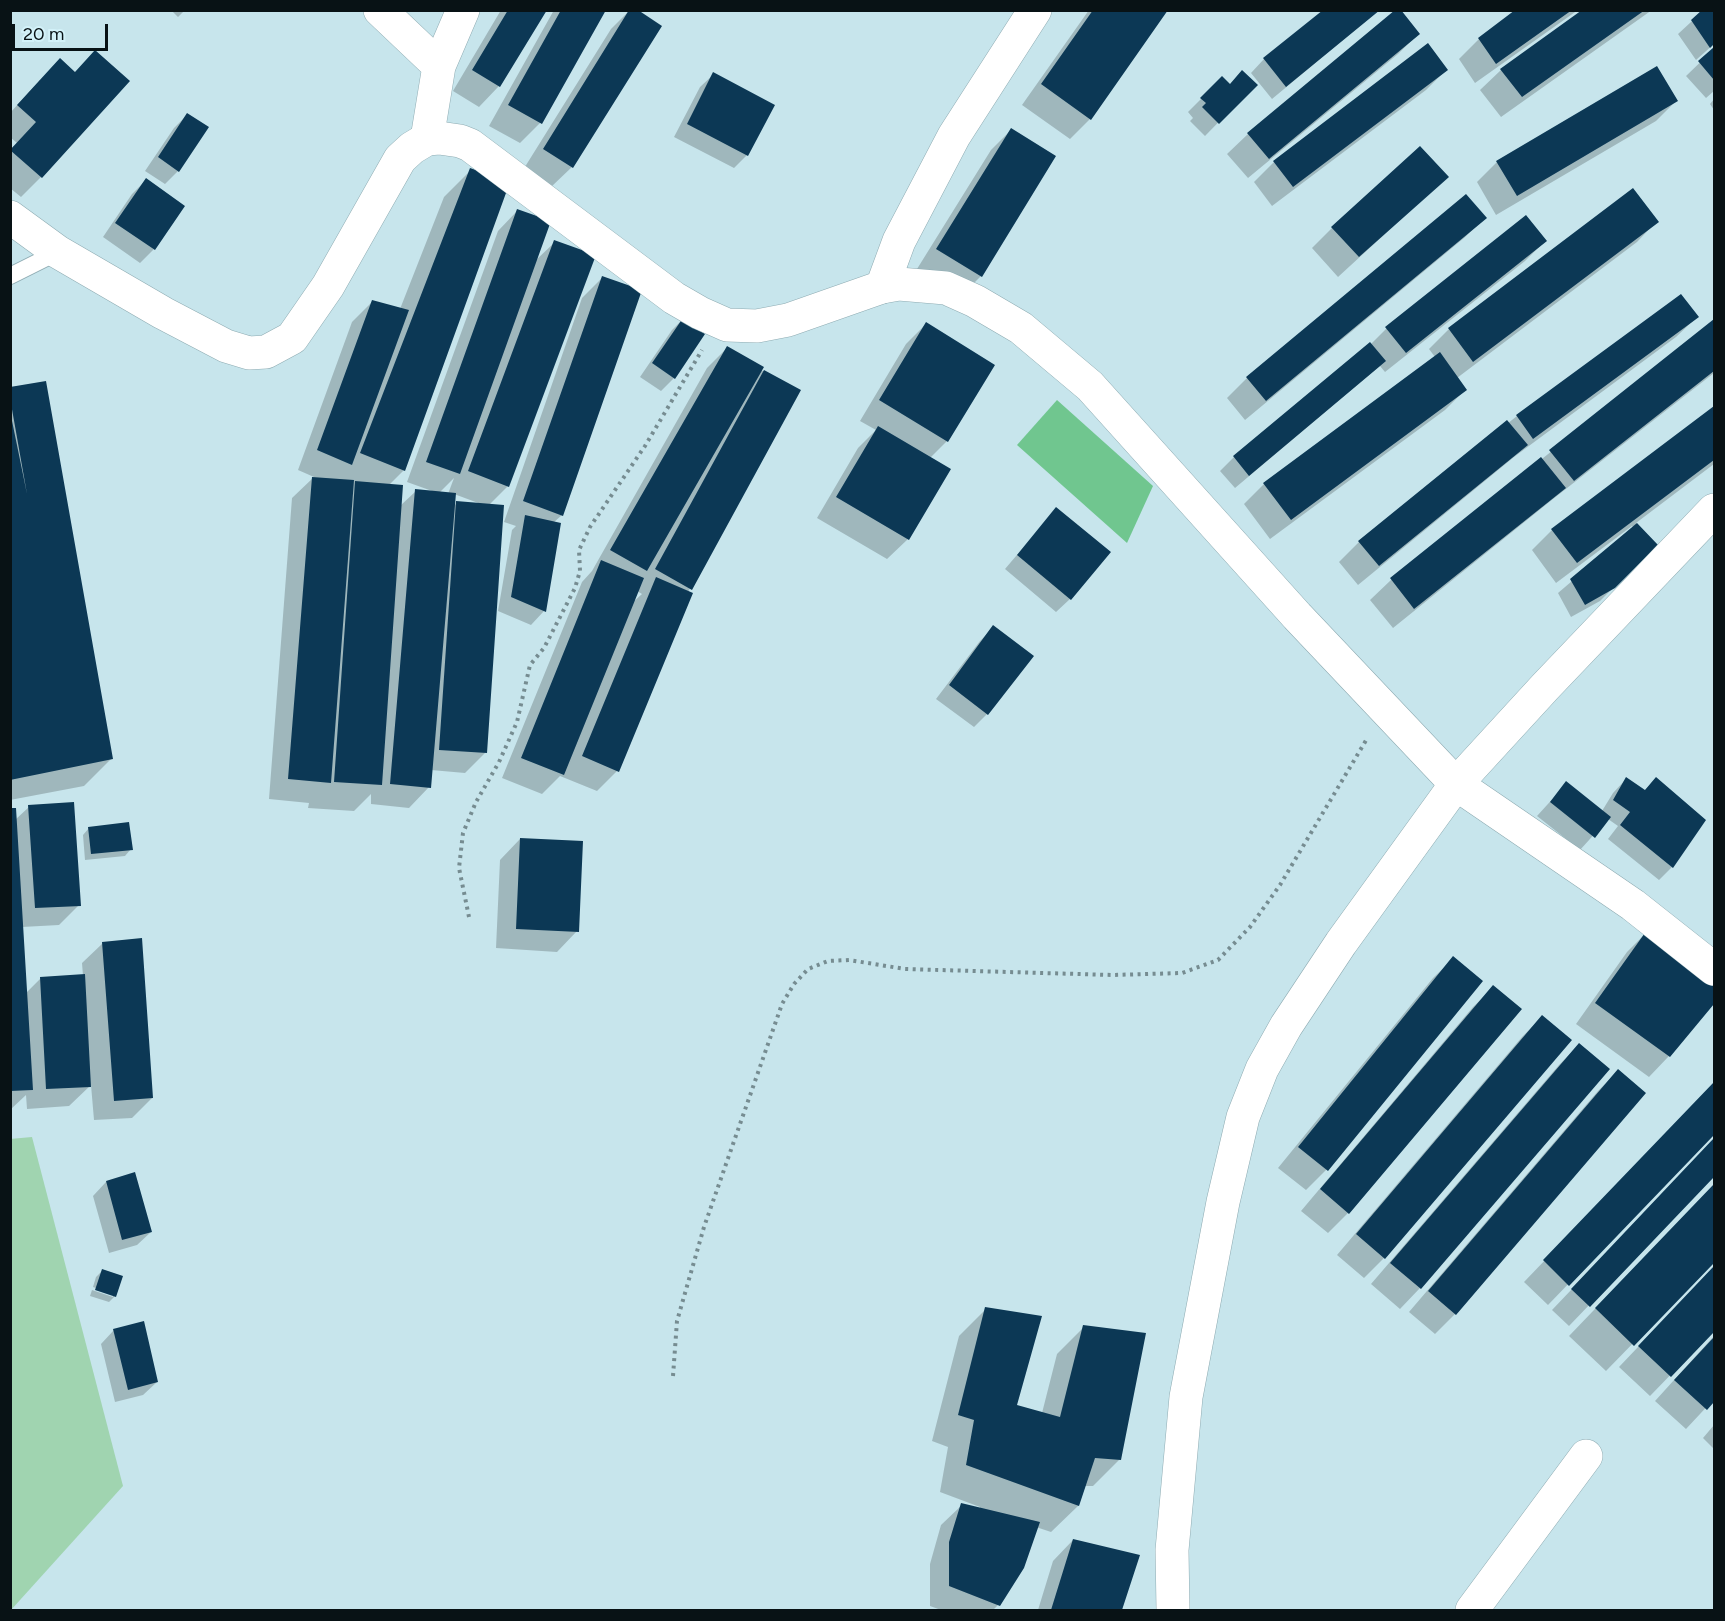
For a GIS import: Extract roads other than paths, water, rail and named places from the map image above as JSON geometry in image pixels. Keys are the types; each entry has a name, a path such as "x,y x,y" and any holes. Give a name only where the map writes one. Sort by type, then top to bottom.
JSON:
{"street":[{"path":"380,10 440,66"},
{"path":"427,140 440,66 463,10"},
{"path":"882,287 899,241 954,136 1035,10"},
{"path":"10,218 58,252 163,313 226,346 249,353 266,352 292,338 328,286 400,159 412,148 427,140 439,138 470,145 674,298 700,314 722,323 757,326 780,322 882,287 899,284 946,288 975,301 1021,328 1090,386 1297,616 1456,784 1633,905 1714,969"},
{"path":"1173,1611 1172,1550 1186,1397 1223,1202 1243,1117 1262,1069 1286,1026 1341,943 1456,784 1714,510"},
{"path":"1472,1611 1586,1456"}],"lane":[{"path":"10,276 58,252"}]}
